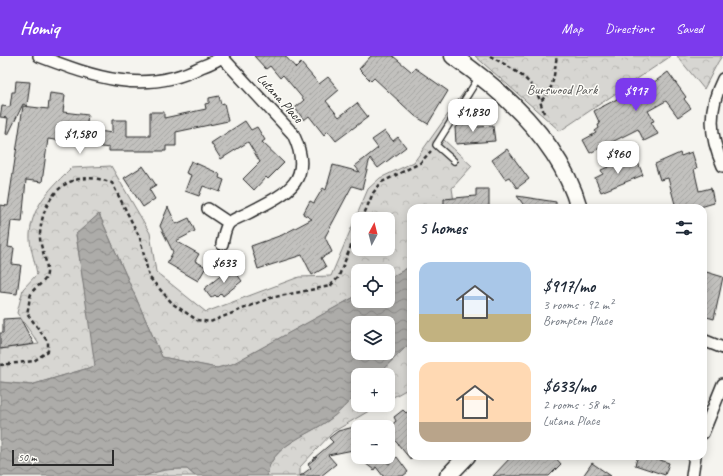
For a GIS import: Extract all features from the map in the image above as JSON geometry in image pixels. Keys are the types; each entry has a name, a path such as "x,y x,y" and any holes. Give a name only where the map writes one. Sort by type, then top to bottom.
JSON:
{"street":[{"path":"39,56 77,71 129,82 157,82 189,74 222,57"},
{"path":"453,56 479,77 531,125 558,157 573,187 578,204"},
{"name":"Lutana Place","path":"222,57 293,134 300,148 301,158 300,172 294,185 285,194 229,223"},
{"path":"723,79 717,91 711,117 716,151 723,166"},
{"path":"208,209 229,223 224,233 222,244"},
{"path":"707,342 723,348"},
{"path":"707,423 723,384"},
{"path":"448,476 463,460"},
{"path":"692,476 694,460"}],"lane":[{"path":"454,161 436,145 479,77"}],"path":[{"path":"490,56 526,79 537,93 544,113"},
{"path":"540,101 546,94 552,82 557,56"},
{"path":"365,212 373,193 382,182 420,163 436,145"},
{"path":"0,365 34,362 48,351 48,342 27,313 31,293 44,281 47,273 40,236 42,219 48,202 72,179 87,176 112,182 140,238 149,277 173,304 197,320 210,322 270,298 330,286 338,278 351,246"}],"green space":[{"name":"Burswood Park","path":"475,56 671,56 560,131"},
{"path":"677,56 722,56 704,89"},
{"path":"466,89 472,95 443,139 472,166 452,188 454,204 407,204 407,268 395,275 395,264 351,264 351,299 233,364 217,368 162,357 99,214 76,235 96,366 31,385 0,382 0,349 39,344 17,313 23,289 37,274 30,243 30,234 39,205 50,190 71,168 111,166 150,233 156,272 206,312 299,277 331,276 351,229 351,256 395,256 395,212 358,212 368,189 380,178 414,162"},
{"path":"407,346 407,389 395,396 395,368 384,368 392,360 395,360 395,358"},
{"path":"351,400 351,412 367,412 351,420 333,432 300,467 300,476 267,476 275,457 282,449 320,426 340,411"},
{"path":"164,469 187,469 195,476 144,476"}],"water":[{"path":"99,214 162,357 217,368 232,364 351,299 351,308 395,308 395,275 407,268 407,346 395,358 395,316 351,316 351,360 392,360 384,368 351,368 351,400 329,420 282,449 270,466 267,476 195,476 187,469 175,469 155,472 144,476 0,476 0,382 31,385 95,366 76,234"}],"building":[{"path":"254,56 285,56 296,68 301,63 319,84 328,77 339,90 326,101 339,117 357,103 368,117 336,141 328,131 324,135 309,116 304,120 295,108 304,100 283,75 280,78 270,66 266,69"},
{"path":"371,56 393,56 412,72 415,68 448,91 428,124 415,116 374,78 371,81 359,69"},
{"path":"668,72 686,97 684,99 691,108 678,117 666,101 648,111 654,121 651,122 658,134 644,141 638,129 590,153 583,140 596,133 595,131 599,128 598,125 600,124 594,111 621,97 620,95 636,87 639,93"},
{"path":"16,81 30,82 27,106 23,104 8,135 6,134 8,118 0,117 2,106 10,107 12,92 15,92"},
{"path":"50,93 65,95 63,112 88,115 86,129 112,133 112,120 127,120 127,136 150,136 150,112 164,112 164,118 206,109 205,104 209,103 209,98 219,96 221,104 224,103 228,121 176,132 176,146 166,146 166,151 109,151 109,148 48,139 42,182 26,180 22,222 11,221 8,247 14,248 12,264 21,265 17,294 0,292 0,205 8,206 23,106 48,109"},
{"path":"464,118 470,119 478,127 493,126 495,141 456,144 455,127 457,127"},
{"path":"245,121 251,130 257,127 265,140 262,142 284,163 268,179 266,177 254,190 243,179 260,162 248,142 221,159 211,143"},
{"path":"385,131 393,141 398,137 406,147 378,168 370,158 362,189 352,186 325,237 332,252 321,258 326,267 312,275 302,255 258,269 251,246 282,235 312,219 303,214 310,201 314,203 323,188 326,190 333,165 360,172 355,166 378,148 372,140"},
{"path":"507,149 529,179 517,188 509,177 505,179 492,160"},
{"path":"692,152 697,168 694,169 699,191 711,188 714,203 707,205 675,204 668,178 660,180 655,164 680,153 681,156"},
{"path":"637,160 643,175 601,192 595,178 603,174 601,170 620,162 622,166"},
{"path":"191,161 220,174 219,178 224,180 220,192 203,186 199,196 185,191 191,175 186,173"},
{"path":"143,166 156,185 149,189 155,199 143,207 124,178"},
{"path":"476,189 489,189 489,204 444,204 444,199 476,196"},
{"path":"517,196 556,202 556,204 523,204"},
{"path":"168,207 176,224 189,218 195,231 176,241 199,254 195,261 206,267 198,281 167,263 173,252 160,226"},
{"path":"229,269 233,269 242,281 223,296 221,293 217,297 215,295 211,298 204,289"},
{"path":"707,272 723,277 714,319 707,317"},
{"path":"20,318 34,344 0,349 0,333 3,333 3,319"},
{"path":"403,410 407,412 407,455 395,441 396,421 394,417"},
{"path":"351,428 351,450 328,455 336,464 321,476 300,476 311,468 308,464 333,442 329,438 338,431"},
{"path":"397,457 408,472 403,476 383,476 376,467 374,470 366,464 395,464 395,459"},
{"path":"508,460 558,460 561,464 549,476 493,476"},
{"path":"637,460 660,460 669,463 665,475 635,465"},
{"path":"592,463 611,476 583,476"}]}
